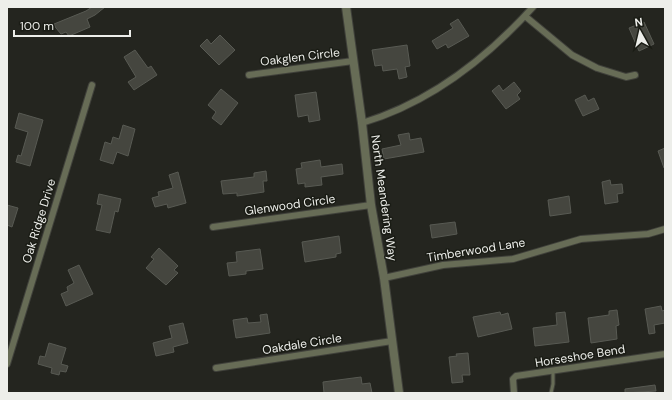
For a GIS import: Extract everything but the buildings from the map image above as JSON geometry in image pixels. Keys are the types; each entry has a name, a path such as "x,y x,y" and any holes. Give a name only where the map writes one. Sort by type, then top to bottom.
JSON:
{"street":[{"name":"North Meandering Way","path":"346,7 362,123 371,205 384,278 399,393"},
{"path":"362,123 383,117 442,87 472,65 533,7"},
{"path":"525,16 572,55 597,68 626,77 635,75"},
{"name":"Oakglen Circle","path":"249,75 353,61"},
{"name":"Oak Ridge Drive","path":"7,364 92,85"},
{"name":"Glenwood Circle","path":"213,227 371,205"},
{"name":"Timberwood Lane","path":"384,278 443,265 513,259 581,239 648,234 665,229"},
{"name":"Oakdale Circle","path":"216,368 392,341"},
{"name":"Horseshoe Bend","path":"514,393 512,379 516,376 665,354"}],"lane":[{"path":"551,393 553,384 552,371"}]}
